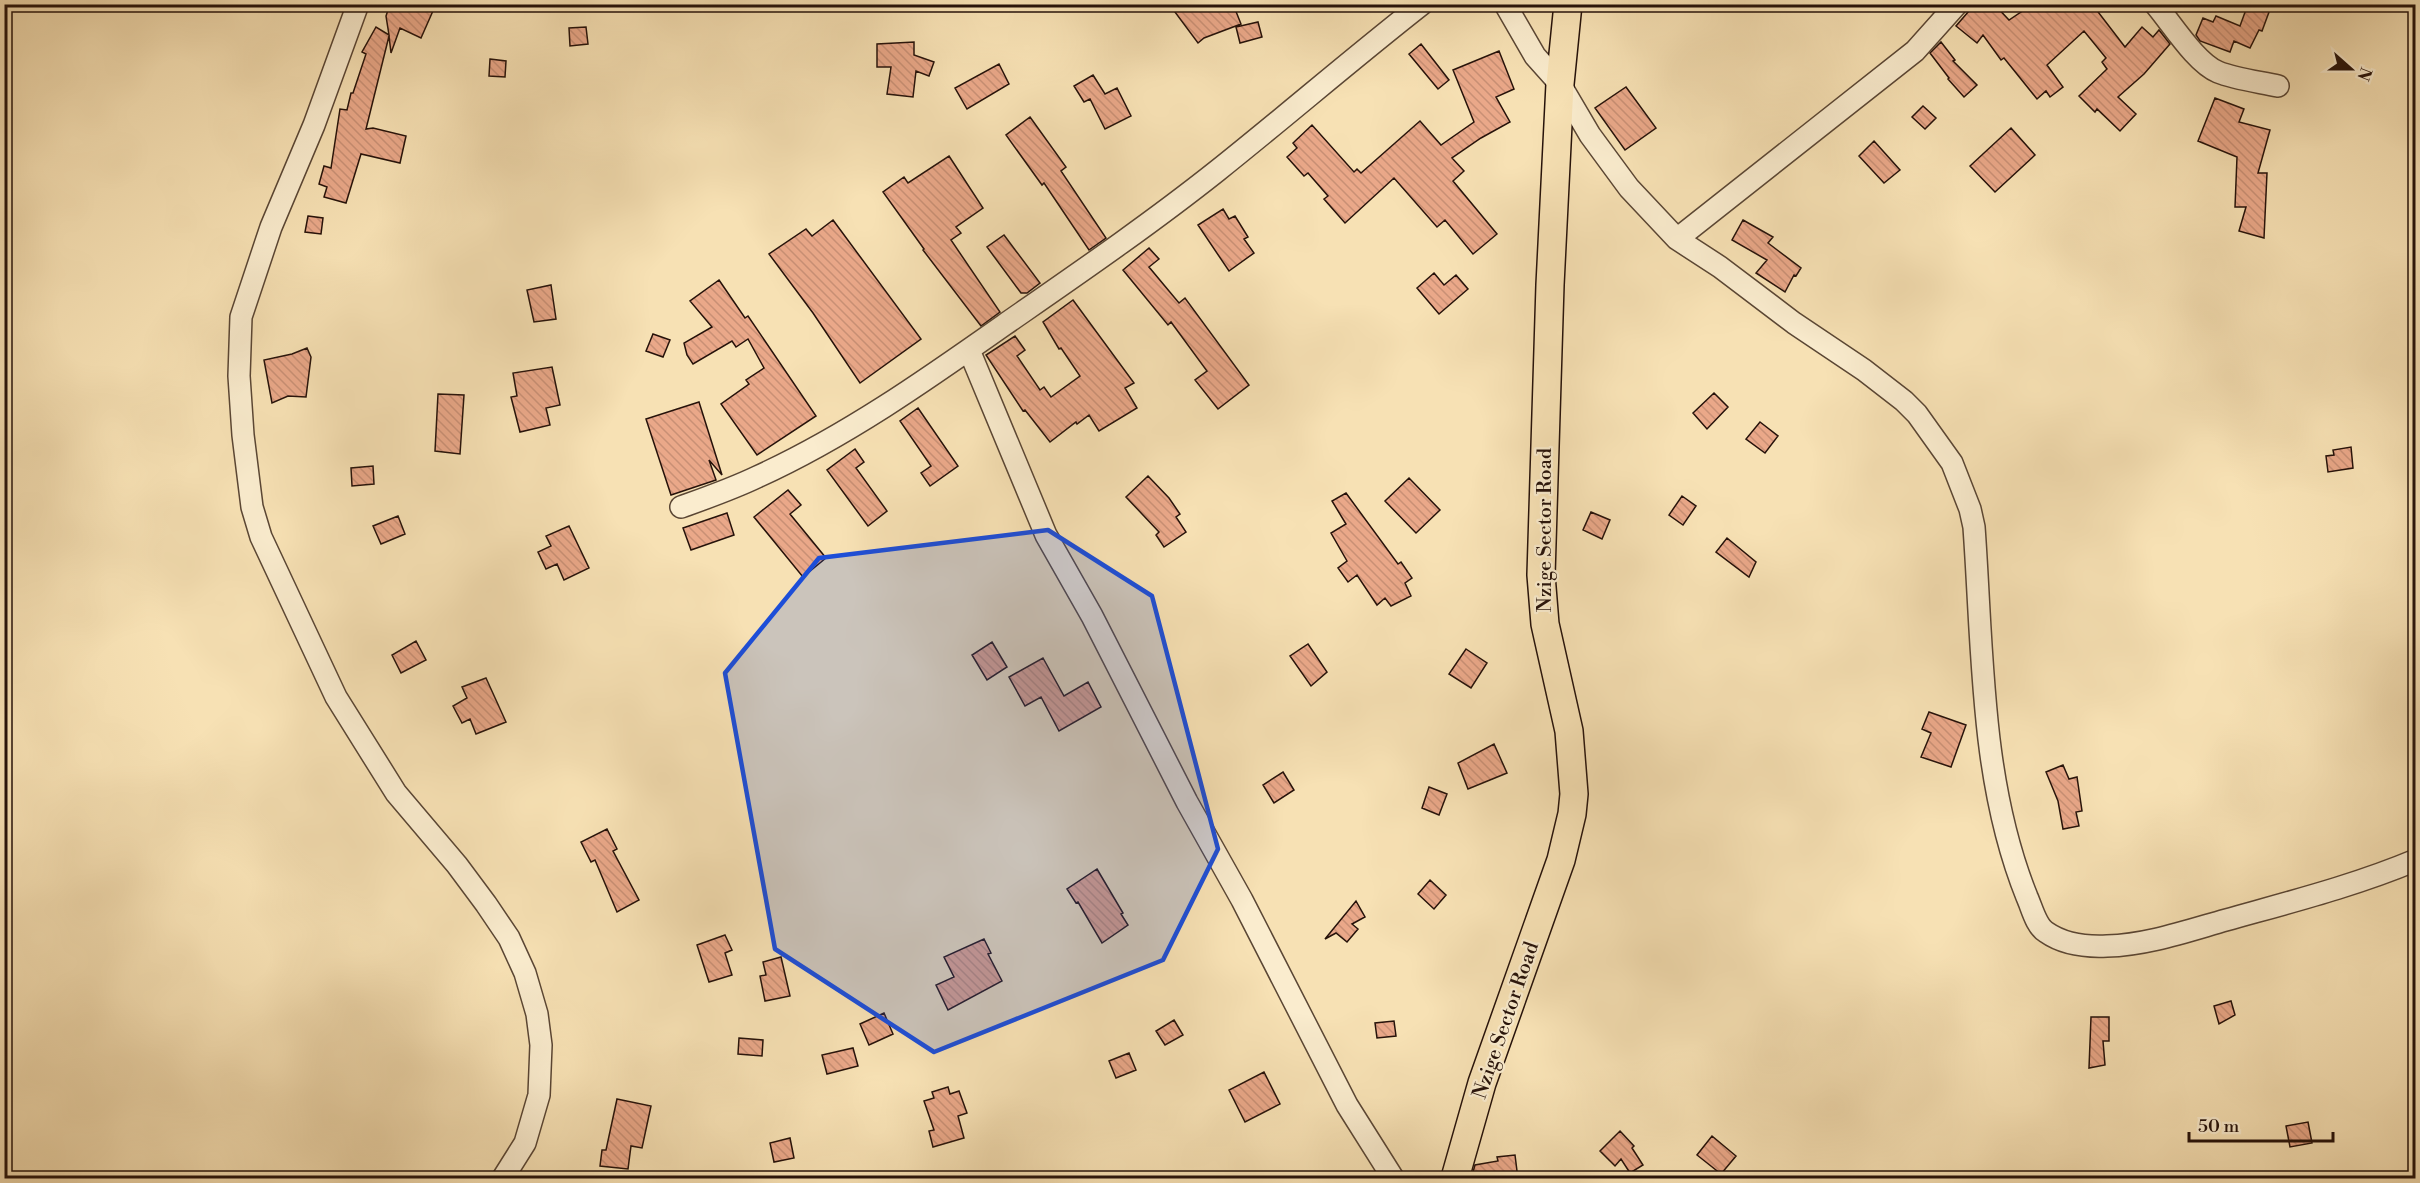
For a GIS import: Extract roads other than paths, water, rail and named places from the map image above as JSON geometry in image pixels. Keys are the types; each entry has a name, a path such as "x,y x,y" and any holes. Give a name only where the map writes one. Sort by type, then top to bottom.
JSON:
{"main road":[{"name":"Nzige Sector Road","path":"1455,1179 1482,1083 1561,860 1574,795 1570,739 1546,635 1541,584 1547,367 1560,84 1568,4"}],"street":[{"path":"358,4 310,134 272,227 241,317 239,376 244,447 252,507 261,537 336,697 396,793 457,865 486,904 509,938 525,973 537,1014 541,1045 538,1095 525,1143 503,1179"},
{"path":"681,507 729,489 788,462 911,389 969,350 1103,258 1181,199 1422,4"},
{"path":"1505,4 1535,56 1560,84 1590,135 1623,179 1677,239 1720,267 1884,385 1917,414 1952,463 1967,501 1974,527 1988,734 1996,787 2016,869 2043,931 2058,939 2091,946 2153,940 2350,885 2415,860"},
{"path":"1677,239 1915,51 1957,4"},
{"path":"2155,4 2176,27 2190,49 2208,66 2219,73 2278,86"},
{"path":"969,350 1046,535 1092,616 1187,802 1242,900 1347,1105 1393,1179"}]}
